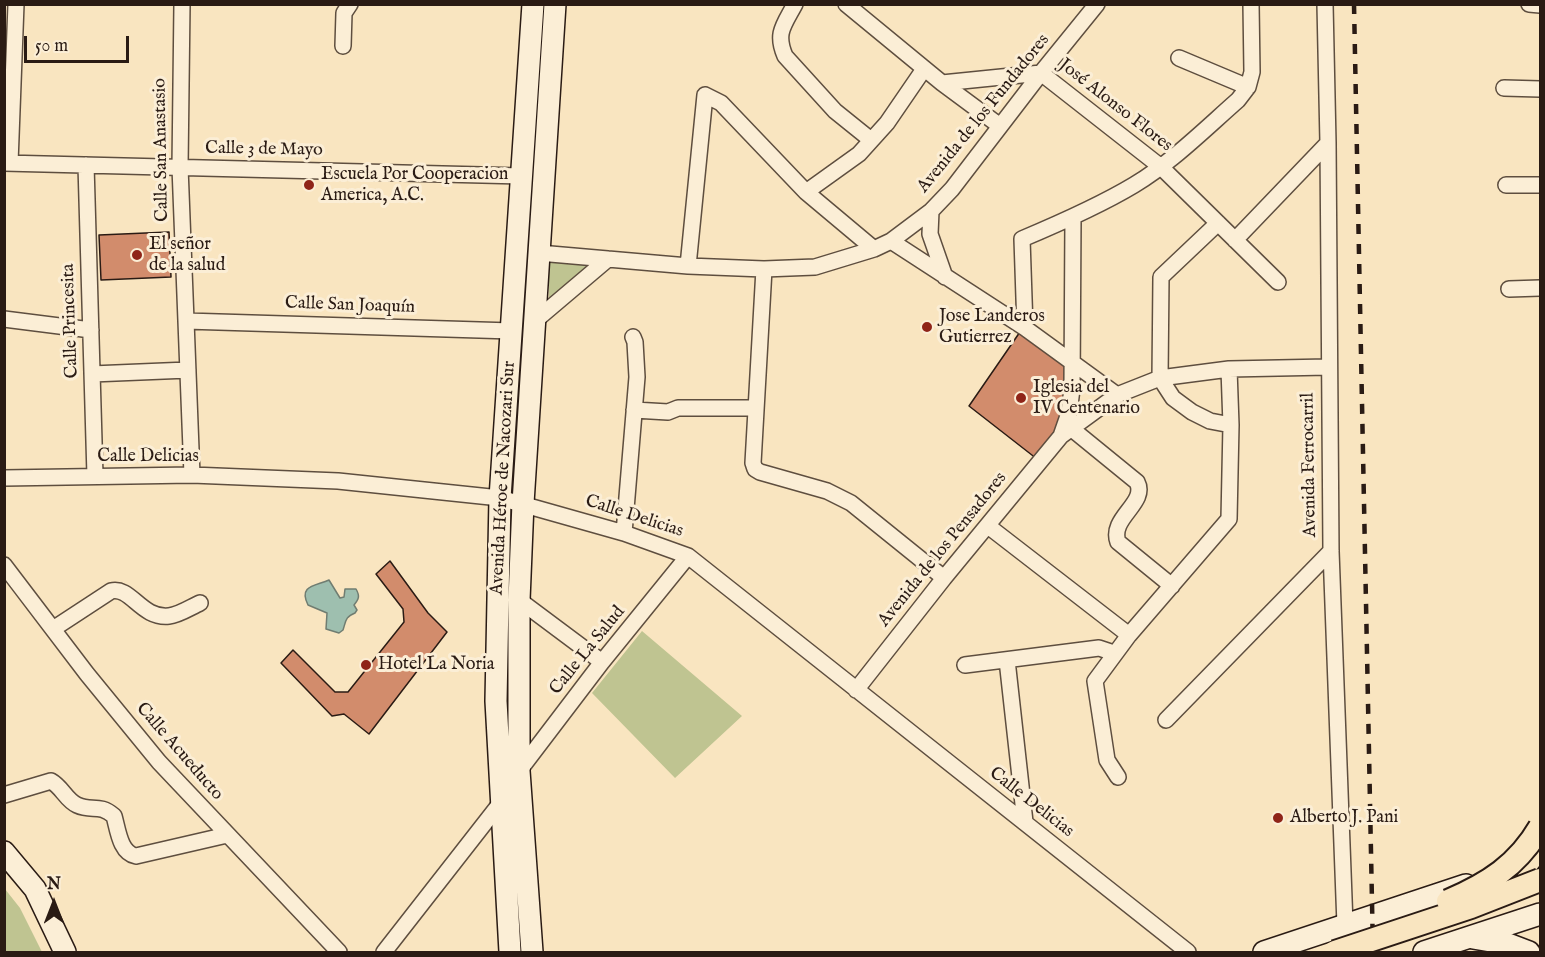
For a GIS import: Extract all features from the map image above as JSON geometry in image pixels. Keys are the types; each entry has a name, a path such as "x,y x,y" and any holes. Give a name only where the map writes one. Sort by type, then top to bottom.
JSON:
{"main road":[{"name":"Avenida Héroe de Nacozari Sur","path":"510,952 496,701 500,498 533,4"},
{"name":"Avenida Héroe de Nacozari Sur","path":"532,952 519,771 519,600 523,503 555,4"},
{"path":"1382,945 1394,925 1471,891 1509,867 1529,847 1540,827"},
{"path":"1382,945 1471,907 1535,869 1540,847"},
{"path":"4,852 35,889 65,952"},
{"path":"1270,952 1390,910 1535,869"},
{"path":"1432,897 1426,908 1425,932 1436,943 1448,944"},
{"path":"1335,952 1382,945 1540,897"},
{"path":"1390,910 1411,930 1410,952"},
{"path":"1424,952 1540,914"},
{"path":"1469,937 1508,944 1529,952"}],"street":[{"path":"7,163 16,4"},
{"name":"Calle San Anastasio","path":"182,4 180,167 192,475"},
{"path":"343,46 344,13 350,4"},
{"path":"795,4 780,32 780,45 784,56 835,111 871,140"},
{"path":"846,4 924,69 1000,126"},
{"name":"Avenida de los Fundadores","path":"539,253 688,266 764,269 815,267 874,249 891,241 931,211 952,189 1097,4"},
{"path":"1025,328 1022,239 1073,217 1134,185 1161,167 1238,100 1248,87 1252,72 1251,4"},
{"name":"Avenida Ferrocarril","path":"1325,4 1331,551 1345,925"},
{"path":"1529,4 1540,5"},
{"path":"1179,58 1248,87"},
{"path":"806,192 859,154 887,123 924,69"},
{"name":"José Alonso Flores","path":"942,83 1041,73 1161,167 1278,282"},
{"path":"1504,88 1540,88"},
{"path":"688,266 705,95 721,103 806,192 874,249"},
{"path":"1235,240 1328,143"},
{"name":"Calle 3 de Mayo","path":"7,163 522,176"},
{"name":"Calle Princesita","path":"86,165 95,476"},
{"path":"1506,185 1540,185"},
{"path":"931,211 930,234 945,277"},
{"name":"Avenida de los Pensadores","path":"1066,432 1072,389 1073,217"},
{"path":"1218,223 1161,277 1160,378 1173,398 1192,412 1210,421 1231,425"},
{"path":"891,241 1025,328 1117,395"},
{"path":"536,320 608,259"},
{"path":"764,269 755,408 753,464 755,469 827,491 850,502 944,578"},
{"path":"1509,289 1540,288"},
{"path":"4,319 91,330"},
{"name":"Calle San Joaquín","path":"186,321 512,331"},
{"path":"624,533 637,377 633,337"},
{"name":"Avenida de los Pensadores","path":"856,690 944,578 1066,432 1117,395 1160,378 1229,369 1328,367"},
{"path":"1118,777 1107,760 1095,681 1114,653 1229,519 1231,425 1229,369"},
{"path":"92,374 188,370"},
{"path":"634,410 668,412 678,408 755,408"},
{"path":"1066,432 1137,482 1140,488 1138,495 1118,526 1116,535 1118,542 1172,586"},
{"name":"Calle Delicias","path":"4,478 192,475 338,481 500,498 624,533 688,556 1188,952"},
{"path":"988,526 1129,635"},
{"path":"1166,720 1331,551"},
{"name":"Calle La Salud","path":"519,771 602,662 688,556"},
{"name":"Calle Acueducto","path":"4,565 159,762 339,952"},
{"path":"53,629 117,589 124,592 142,609 156,615 170,616 200,603"},
{"path":"519,600 602,662"},
{"path":"965,665 1099,648 1114,653"},
{"path":"1007,660 1025,822"},
{"path":"4,795 51,782 76,805 101,808 114,816 125,850 130,855 136,856 227,835"},
{"path":"384,952 502,801"}],"green space":[{"path":"549,258 598,262 549,302"},
{"path":"642,631 742,716 675,778 592,693"},
{"path":"5,889 20,908 42,952 5,952"}],"shaded area":[{"path":"329,580 340,598 344,597 345,589 356,589 358,594 354,605 357,610 348,618 343,630 339,633 326,629 327,613 308,605 305,598 310,587"}],"building":[{"path":"169,232 171,277 101,280 99,235"},
{"name":"Iglesia del IV Centenario","path":"1022,329 1069,363 1066,414 1054,439 1037,459 969,406"},
{"path":"390,561 428,613 447,632 369,734 344,714 332,716 281,663 293,650 335,692 348,692 404,622 403,609 376,574"}],"railway":[{"path":"1354,4 1373,952"}],"place":[{"name":"Escuela Por Cooperacion America, A.C.","path":"309,185"},
{"name":"El señor de la salud","path":"137,255"},
{"name":"Jose Landeros Gutierrez","path":"927,327"},
{"name":"Iglesia del IV Centenario","path":"1021,398"},
{"name":"Hotel La Noria","path":"366,665"},
{"name":"Alberto J. Pani","path":"1278,818"}]}
